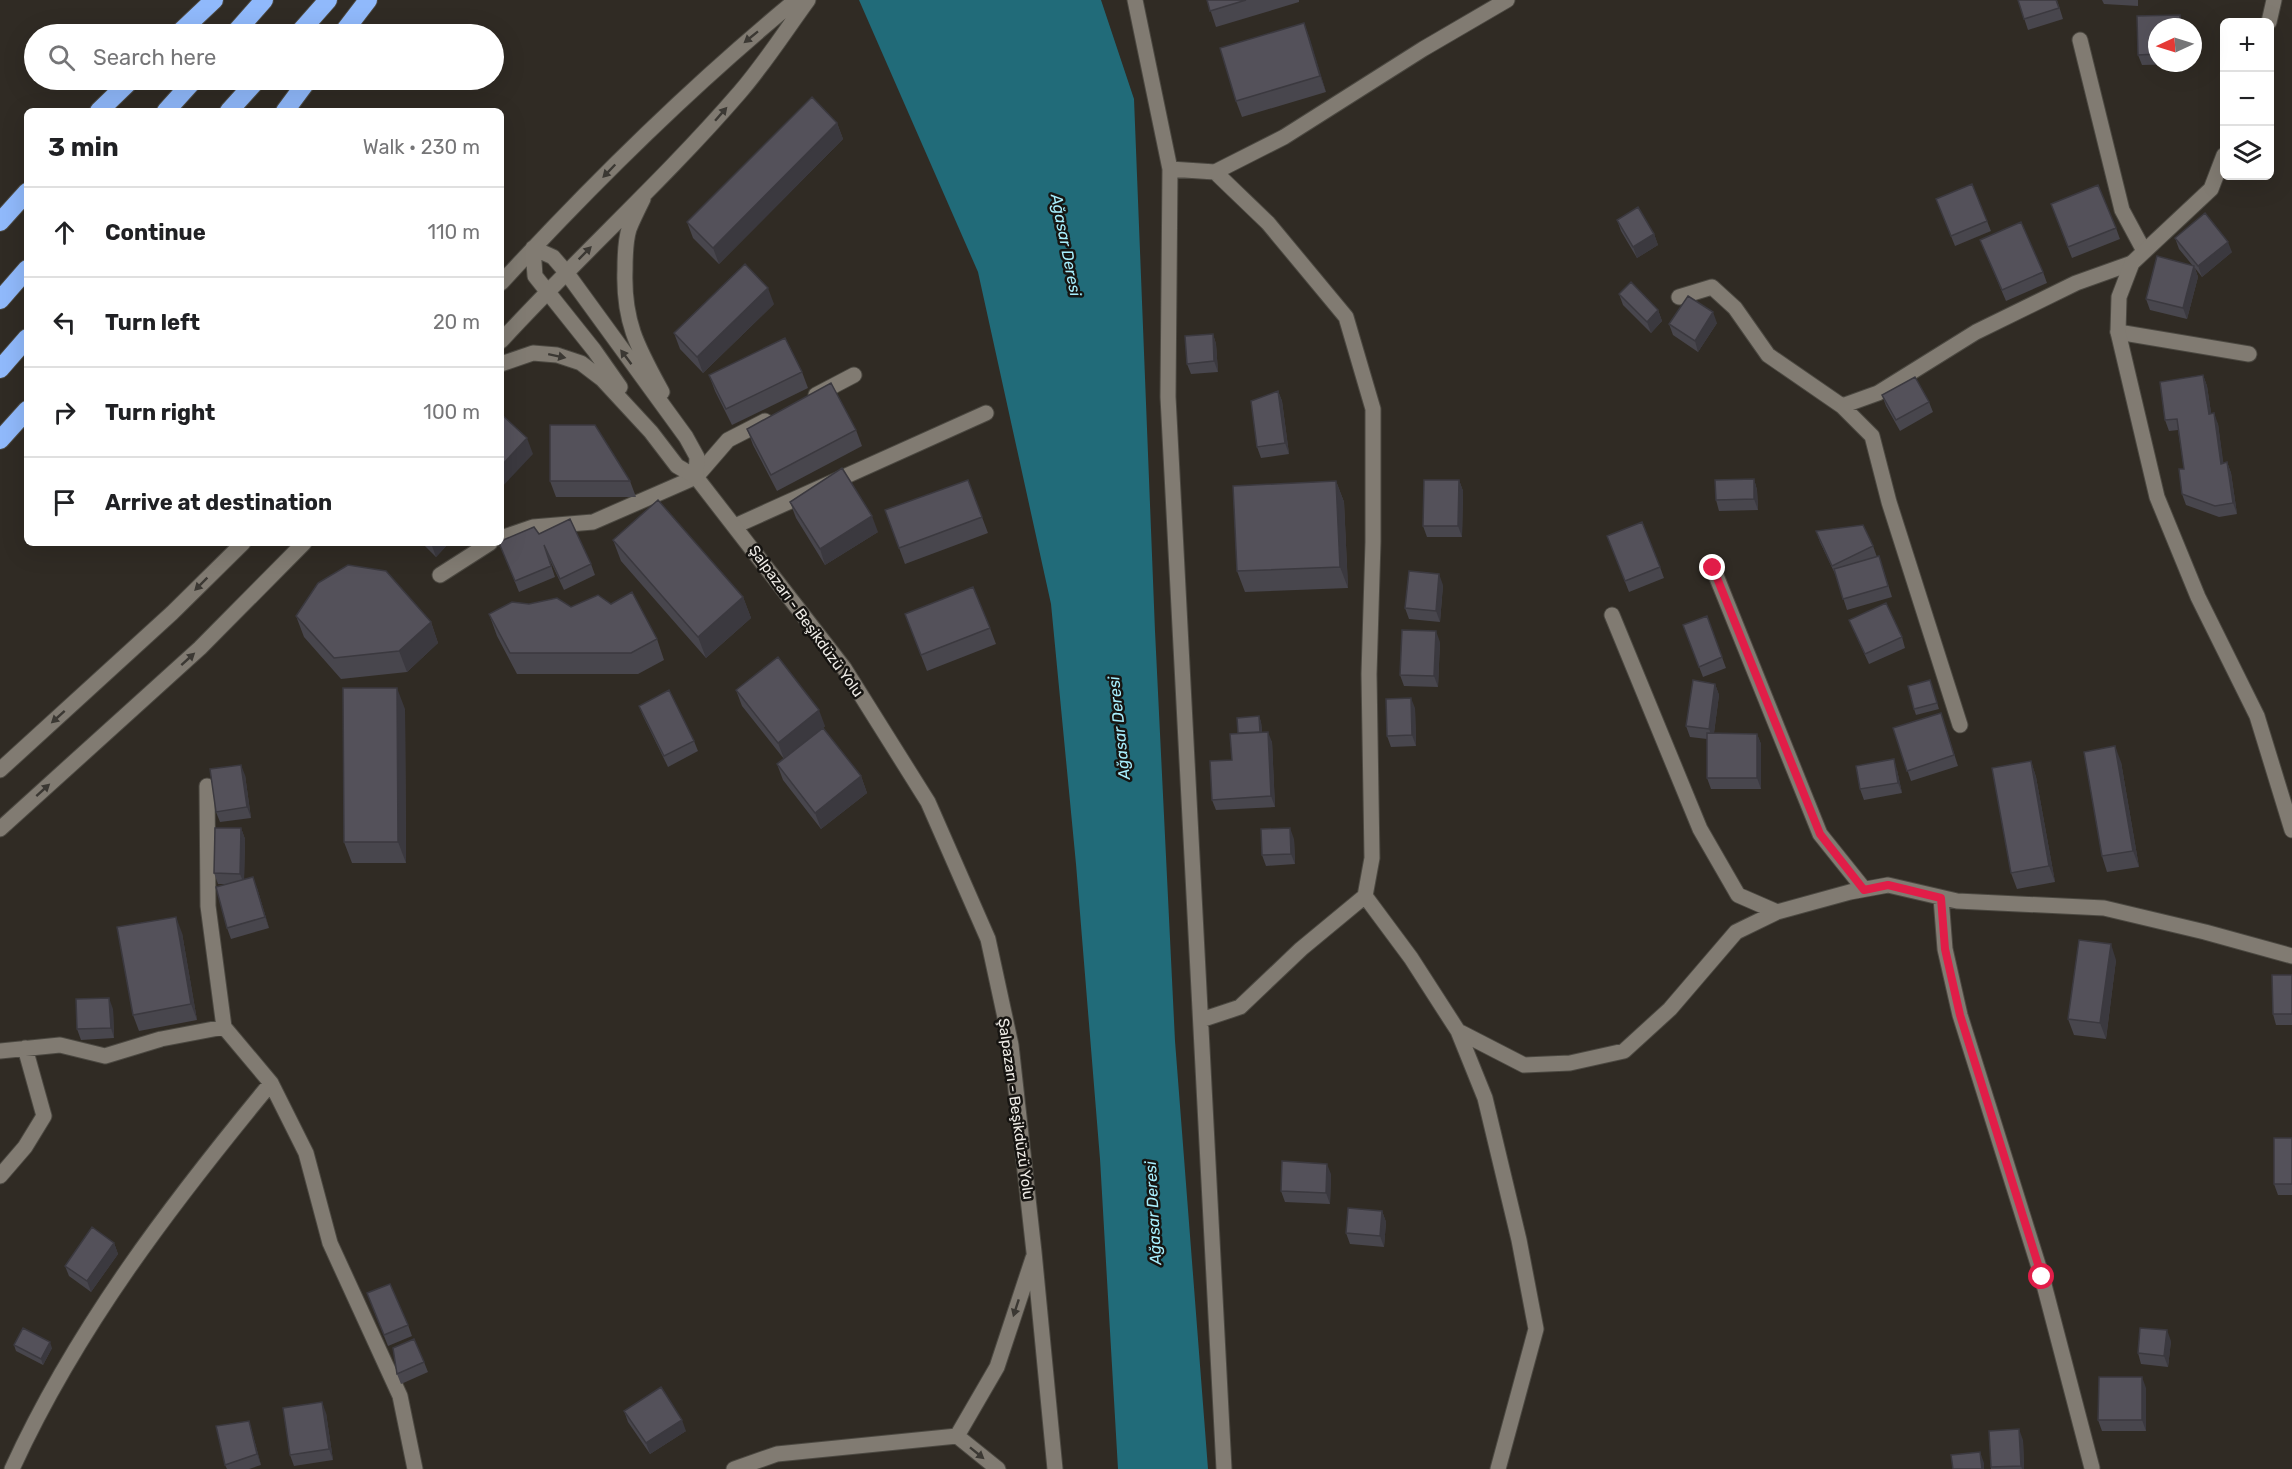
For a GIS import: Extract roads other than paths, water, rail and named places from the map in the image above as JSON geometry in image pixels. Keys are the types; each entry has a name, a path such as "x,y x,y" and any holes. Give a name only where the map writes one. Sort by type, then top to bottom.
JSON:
{"highway":[{"path":"189,24 214,0"},
{"path":"243,24 264,0"},
{"path":"306,24 328,0"},
{"path":"350,24 368,0"},
{"path":"102,108 121,90"},
{"path":"169,108 185,90"},
{"path":"232,108 248,90"},
{"path":"287,108 301,90"},
{"path":"0,222 24,195"},
{"path":"0,300 24,272"},
{"path":"0,369 24,341"},
{"path":"0,440 24,413"}],"street":[{"path":"504,280 661,118 732,52 796,0"},
{"path":"504,338 547,291 696,141 743,89 808,0"},
{"path":"1135,0 1170,169 1168,397 1224,1469"},
{"path":"1170,169 1215,172 1284,137 1413,55 1507,0"},
{"path":"2270,18 2274,0"},
{"path":"2080,40 2122,210 2144,251"},
{"path":"2220,165 2211,189 2132,263 2119,297 2118,332 2157,497 2198,597 2257,716 2292,830"},
{"path":"1201,1020 1240,1007 1301,949 1365,896 1372,858 1369,674 1373,542 1373,409 1346,317 1268,223 1215,172"},
{"path":"646,191 629,229 625,256 624,293 627,312 639,348 697,457 696,477"},
{"path":"533,248 553,257 566,272 686,437"},
{"path":"533,248 535,276 594,350 651,432"},
{"path":"1842,406 1878,393 1976,332 2076,282 2132,263"},
{"path":"1679,297 1713,287 1734,308 1768,355 1842,406 1872,436 1889,502 1960,725"},
{"path":"2118,332 2249,354"},
{"path":"504,363 533,353 557,355 581,363 602,379 651,432"},
{"path":"801,402 854,375"},
{"path":"735,526 986,412"},
{"path":"504,537 532,527 593,522 696,477 728,440 780,413"},
{"name":"Şalpazarı - Beşikdüzü Yolu","path":"651,432 677,466 696,477 844,668 928,802 988,939 1011,1045 1055,1469"},
{"path":"0,770 172,613 240,546"},
{"path":"0,829 200,648 301,546"},
{"path":"440,575 485,546"},
{"path":"1713,568 1820,834 1864,890"},
{"path":"1612,615 1700,829 1738,895 1777,912"},
{"path":"207,786 208,906 224,1027 271,1083 306,1153 330,1243 400,1396 415,1469"},
{"path":"1458,1031 1524,1065 1570,1063 1624,1052 1670,1009 1736,933 1777,912 1888,885 1957,901 2104,908 2292,956"},
{"path":"1365,896 1411,958 1458,1031 1485,1098 1519,1240 1536,1329 1498,1469"},
{"path":"1941,898 1945,949 1960,1015 2042,1277 2092,1468"},
{"path":"0,1051 60,1045 105,1056 161,1039 224,1027"},
{"path":"0,1176 25,1147 44,1116 25,1048"},
{"path":"12,1469 33,1424 56,1384 139,1251 198,1171 271,1083"},
{"path":"957,1436 997,1367 1034,1252"},
{"path":"734,1469 777,1454 957,1436 998,1469"}],"water":[{"name":"Ağasar Deresi","path":"859,0 1101,0 1134,99 1155,631 1175,1041 1208,1469 1118,1469 1100,1159 1076,864 1051,604 978,272"}]}
